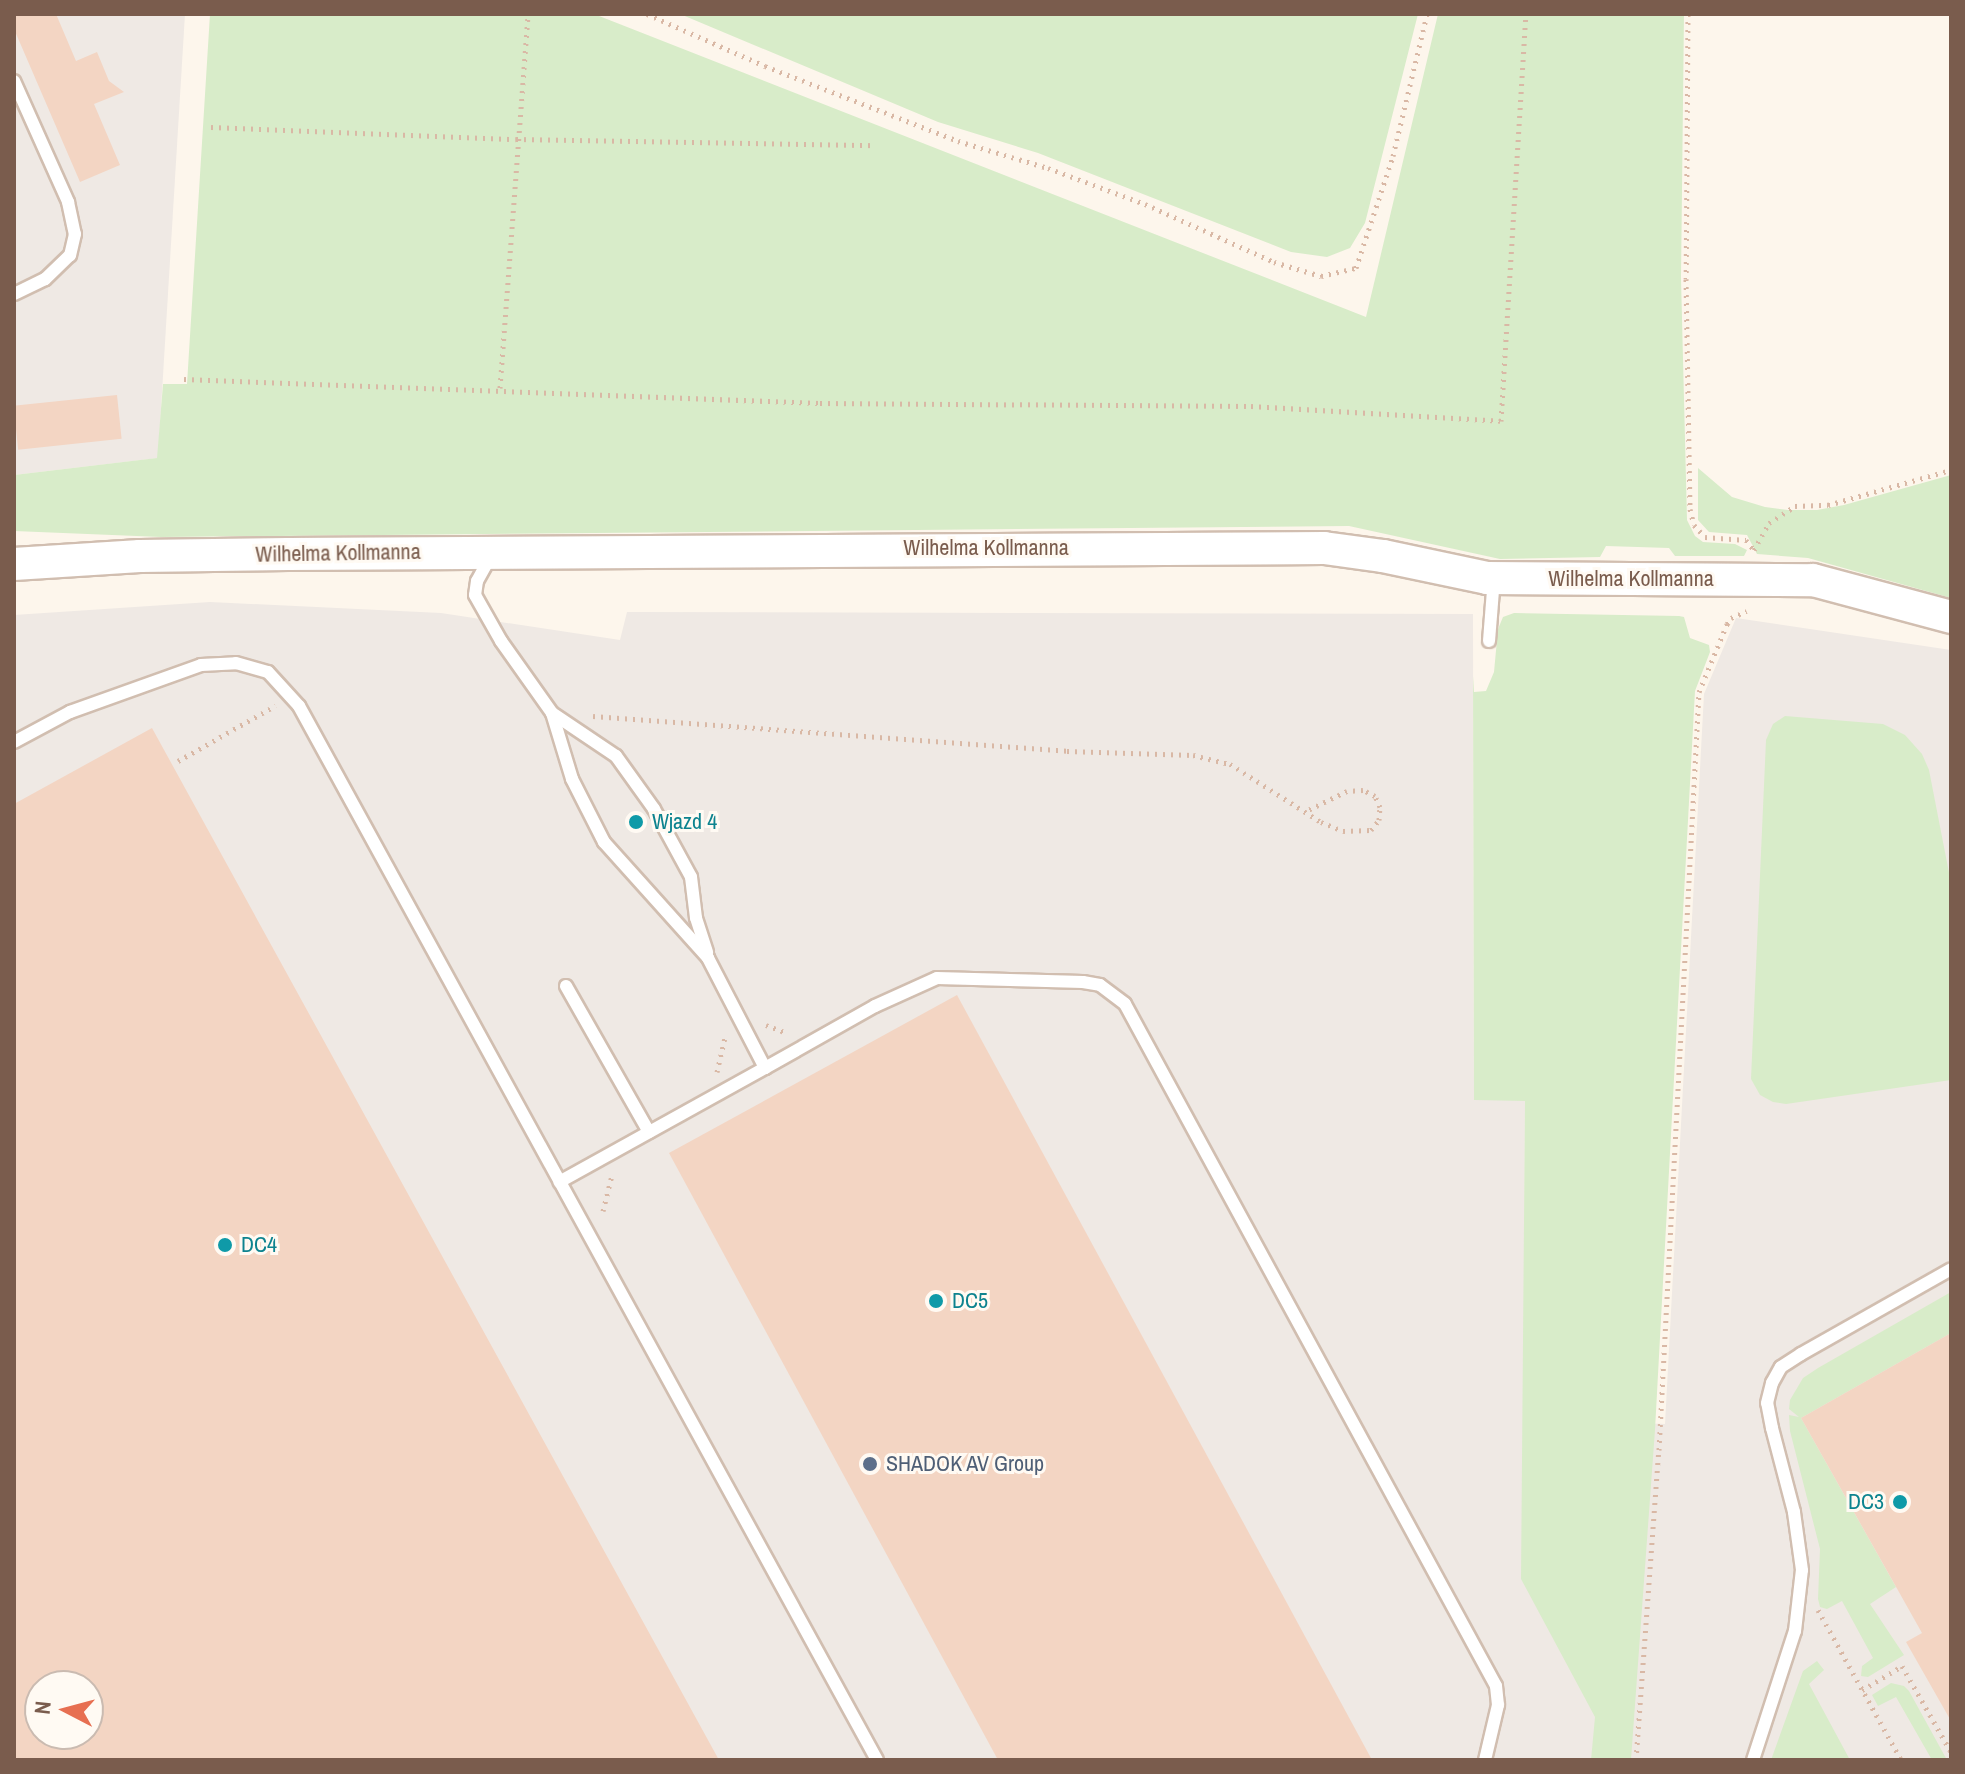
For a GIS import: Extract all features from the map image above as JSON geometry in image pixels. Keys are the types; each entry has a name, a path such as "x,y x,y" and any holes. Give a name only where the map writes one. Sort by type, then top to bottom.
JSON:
{"street":[{"name":"Wilhelma Kollmanna","path":"14,564 167,555 1324,548 1494,578 1813,580 1951,617"}],"lane":[{"path":"14,81 68,202 75,234 70,255 45,279 14,294"},
{"path":"493,552 477,581 475,595 501,641 552,713 572,779 604,842 708,958"},
{"path":"1489,641 1494,578"},
{"path":"14,742 70,712 201,665 236,663 268,672 299,706 877,1760"},
{"path":"552,713 616,756 654,809 691,877 696,918 708,958 765,1068"},
{"path":"559,1182 875,1006 937,978 1100,985 1125,1004 1496,1686 1498,1705 1485,1760"},
{"path":"566,986 649,1132"},
{"path":"1753,1760 1795,1631 1802,1570 1794,1512 1767,1403 1772,1383 1781,1367 1801,1354 1951,1269"}],"path":[{"path":"500,388 516,139 528,14"},
{"path":"647,14 779,72 958,141 1048,168 1145,204 1274,262 1321,276 1356,268 1393,156 1427,14"},
{"path":"184,379 500,388 820,403 1251,406 1501,421 1526,14"},
{"path":"1688,14 1686,279 1690,509 1694,525 1705,537 1746,540 1754,550 1755,560"},
{"path":"211,127 516,139 876,145"},
{"path":"1754,550 1769,523 1795,506 1828,505 1951,470"},
{"path":"1636,1760 1659,1450 1699,692 1727,624 1753,607"},
{"path":"271,699 282,720"},
{"path":"178,761 275,706"},
{"path":"552,713 1067,751 1193,755 1230,764 1321,822 1357,833 1371,830 1379,820 1380,807 1375,796 1363,790 1347,791 1306,811"},
{"path":"710,1081 725,1049 726,1030"},
{"path":"1812,1613 1814,1603 1901,1760"},
{"path":"1862,1690 1902,1666 1951,1752"}],"shaded area":[{"path":"14,14 185,14 158,458 14,475"},
{"path":"210,602 441,613 620,640 627,612 1473,614 1474,1100 1525,1100 1524,1418 1665,1424 1704,694 1736,618 1951,650 1951,1760 14,1760 14,615"}],"green space":[{"path":"210,14 594,14 1366,317 1438,14 1684,14 1681,278 1687,520 1695,536 1703,542 1735,544 1747,550 1744,556 1675,556 1669,548 1606,546 1600,557 1500,559 1349,526 161,537 14,531 14,475 157,458 163,384 187,384"},
{"path":"680,14 1418,14 1365,223 1350,248 1327,257 1291,252 1038,153 938,122"},
{"path":"1698,468 1732,497 1788,510 1817,510 1844,505 1951,475 1951,598 1808,558 1757,554 1747,535 1709,532 1698,520"},
{"path":"1514,613 1679,616 1684,617 1690,638 1709,645 1710,652 1695,691 1655,1430 1631,1760 1591,1760 1595,1717 1521,1579 1525,1101 1474,1100 1473,676 1474,692 1486,691 1494,672 1498,629 1503,617"},
{"path":"1785,716 1883,724 1905,735 1922,754 1929,770 1951,883 1951,1080 1786,1104 1760,1095 1751,1079 1766,740 1773,724"},
{"path":"1951,1292 1951,1333 1801,1418 1896,1587 1870,1604 1904,1655 1868,1677 1861,1676 1862,1666 1873,1658 1842,1601 1827,1609 1820,1607 1820,1549 1790,1431 1789,1415 1799,1417 1789,1409 1790,1400 1803,1378"},
{"path":"1817,1661 1824,1670 1809,1684 1850,1760 1771,1760 1803,1671"},
{"path":"1891,1683 1904,1686 1909,1691 1947,1760 1932,1760 1896,1697 1878,1706 1872,1695"}],"building":[{"path":"14,14 56,14 76,61 97,52 109,81 124,92 94,104 120,165 80,182 14,29"},
{"path":"117,395 122,439 18,450 14,406"},
{"name":"DC4","path":"152,728 719,1760 14,1760 14,804"},
{"name":"DC5","path":"957,995 1372,1760 998,1760 669,1153"},
{"name":"DC3","path":"1951,1333 1951,1721 1906,1642 1922,1633 1801,1418"}],"place":[{"name":"Wjazd 4","path":"636,822"},
{"name":"DC4","path":"225,1245"},
{"name":"DC5","path":"936,1301"},
{"name":"SHADOK AV Group","path":"870,1464"},
{"name":"DC3","path":"1900,1502"}]}
